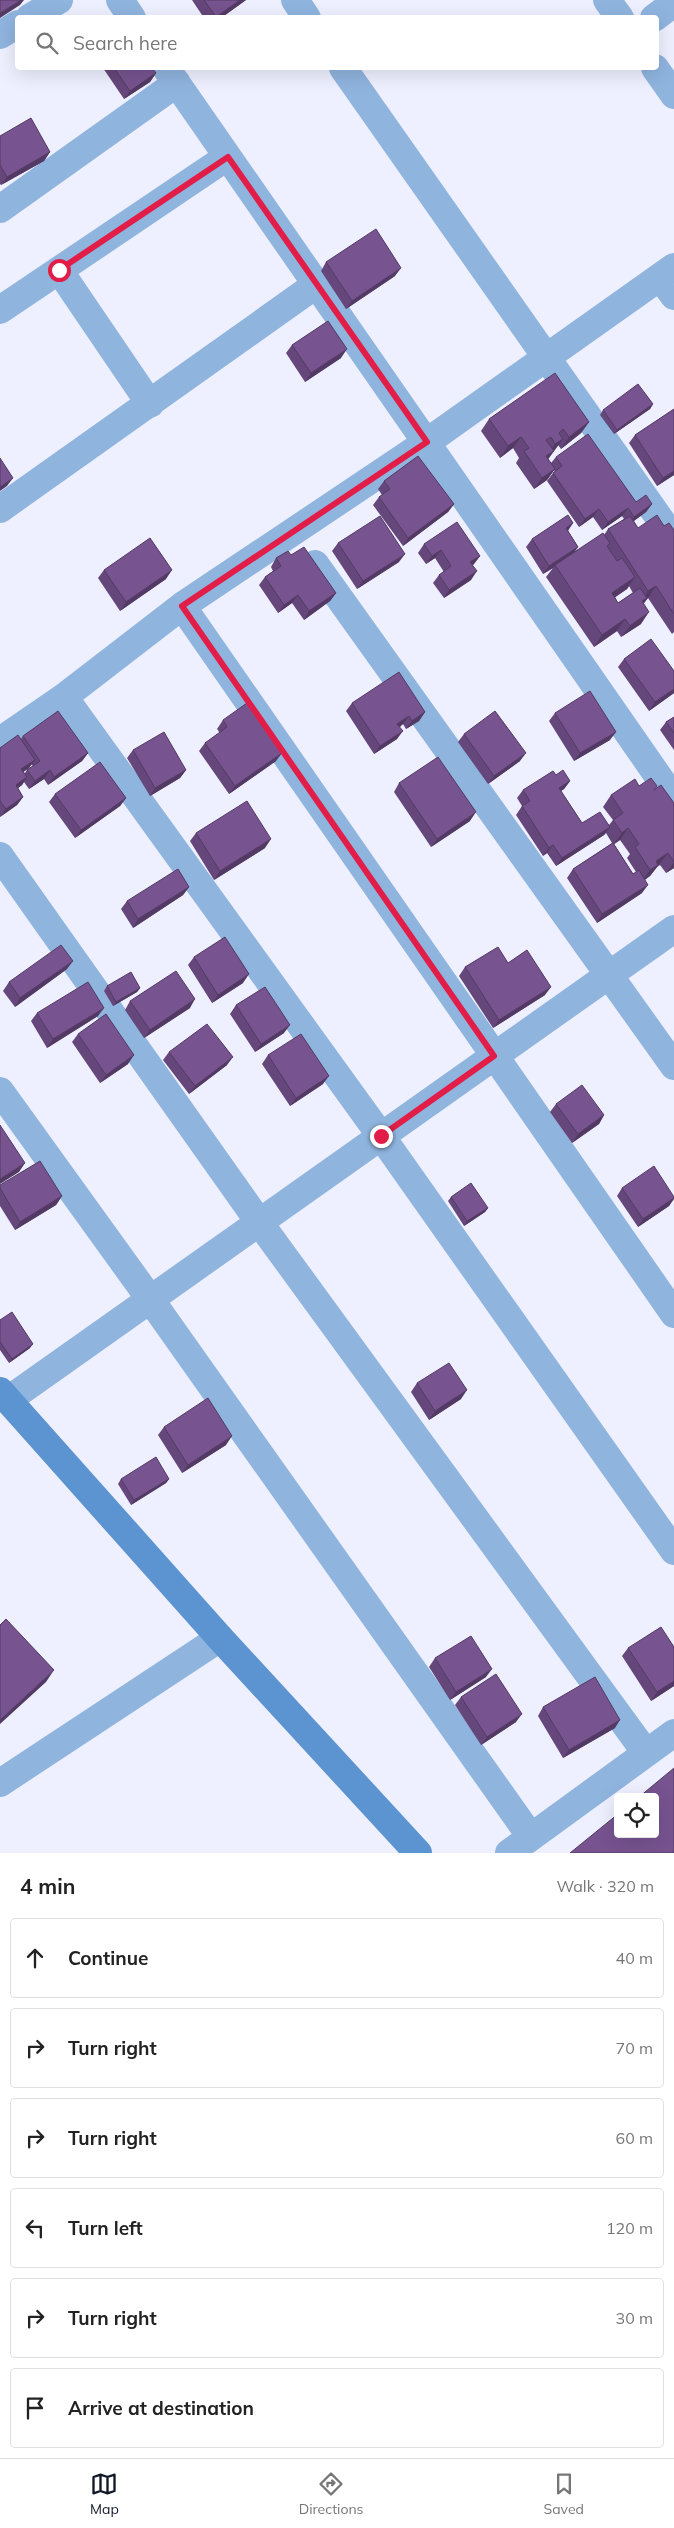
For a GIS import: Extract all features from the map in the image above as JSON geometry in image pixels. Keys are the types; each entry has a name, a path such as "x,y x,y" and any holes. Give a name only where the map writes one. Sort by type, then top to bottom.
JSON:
{"street":[{"path":"34,15 59,0"},
{"path":"120,0 130,15"},
{"path":"295,0 305,15"},
{"path":"607,0 618,15"},
{"path":"658,15 674,3"},
{"path":"0,35 15,26"},
{"path":"344,70 674,539"},
{"path":"656,70 674,95"},
{"path":"0,209 171,76 674,799"},
{"path":"0,310 228,157"},
{"path":"59,270 150,404"},
{"path":"0,741 64,697 182,606 427,442 546,358 669,280"},
{"path":"0,509 317,284"},
{"path":"292,532 674,1066"},
{"path":"182,606 674,1314"},
{"path":"64,697 381,1136 674,1551"},
{"path":"0,856 259,1222 646,1753"},
{"path":"418,1853 220,1638 4,1395 150,1299 674,929"},
{"path":"0,1092 150,1299 531,1838"},
{"path":"0,1783 220,1638"},
{"path":"508,1853 674,1733"}],"building":[{"path":"0,0 21,0 0,13"},
{"path":"204,0 240,0 219,15 215,15"},
{"path":"115,70 154,70 156,73 130,91"},
{"path":"31,118 50,152 7,177 0,165 0,136"},
{"path":"376,229 401,268 352,301 326,262"},
{"path":"328,321 347,349 311,373 292,345"},
{"path":"555,373 589,422 569,437 563,429 559,433 563,439 555,444 551,437 546,440 554,451 546,456 555,469 542,478 524,451 529,448 521,437 508,446 489,419"},
{"path":"638,384 653,404 617,430 603,410"},
{"path":"674,409 674,471 663,478 635,435"},
{"path":"588,434 636,502 646,495 652,504 634,517 628,508 608,522 599,509 585,519 553,473 562,466 556,457"},
{"path":"418,456 454,504 408,538 379,497 390,489 384,481"},
{"path":"0,458 13,478 0,487"},
{"path":"568,515 573,523 566,528 578,547 549,566 532,539"},
{"path":"657,515 664,526 669,523 674,530 674,614 656,586 648,591 608,529 630,516 638,528"},
{"path":"380,516 405,554 363,581 338,543"},
{"path":"457,522 480,556 470,562 477,571 449,590 439,575 451,566 441,550 432,556 424,544"},
{"path":"603,533 610,543 607,546 617,561 622,558 635,577 612,593 618,603 640,588 647,598 642,601 649,612 630,626 625,619 602,635 555,565"},
{"path":"150,538 172,570 126,602 104,570"},
{"path":"304,547 336,593 309,611 298,595 284,605 265,577 281,566 276,558 288,551 291,555"},
{"path":"651,639 674,671 674,689 655,702 624,659"},
{"path":"399,672 425,712 412,721 409,716 397,724 403,731 380,746 352,703"},
{"path":"590,691 616,732 580,753 555,713"},
{"path":"247,703 282,753 235,786 205,743 227,727 223,720"},
{"path":"58,711 88,753 54,777 50,770 35,781 27,770 40,761 23,736"},
{"path":"495,711 526,753 494,776 464,734"},
{"path":"674,717 674,733 666,722"},
{"path":"164,732 186,770 155,788 133,750"},
{"path":"18,735 35,760 21,769 27,777 16,785 23,797 6,809 0,801 0,748"},
{"path":"438,757 476,812 437,839 399,783"},
{"path":"100,762 126,798 81,830 55,794"},
{"path":"563,770 570,781 559,788 582,823 600,812 610,827 562,858 553,845 549,848 522,806 530,801 523,790 553,771 556,775"},
{"path":"651,778 657,786 654,790 661,785 674,803 674,862 668,853 656,861 658,865 650,870 635,847 639,844 628,828 622,833 613,820 623,813 611,795 635,779 639,786"},
{"path":"247,801 271,839 220,871 196,833"},
{"path":"613,843 633,874 639,870 648,885 602,914 573,869"},
{"path":"178,869 189,887 138,919 127,901"},
{"path":"225,937 249,974 218,995 194,957"},
{"path":"61,945 73,961 20,998 9,982"},
{"path":"498,947 508,963 527,950 551,987 499,1020 465,967"},
{"path":"176,971 195,999 150,1030 130,1001"},
{"path":"131,972 140,988 116,1002 107,986"},
{"path":"88,982 104,1008 53,1039 37,1013"},
{"path":"265,987 290,1025 261,1044 236,1005"},
{"path":"106,1014 134,1055 106,1075 78,1034"},
{"path":"207,1024 233,1057 195,1086 169,1052"},
{"path":"301,1034 329,1076 296,1098 268,1055"},
{"path":"582,1085 604,1115 578,1134 556,1104"},
{"path":"0,1125 25,1163 0,1179"},
{"path":"40,1161 62,1196 20,1222 0,1185"},
{"path":"654,1166 674,1198 643,1219 622,1188"},
{"path":"471,1183 488,1208 467,1221 451,1197"},
{"path":"12,1312 33,1344 12,1359 0,1342 0,1320"},
{"path":"449,1363 467,1390 435,1411 417,1383"},
{"path":"208,1398 232,1436 188,1465 164,1427"},
{"path":"156,1457 169,1479 134,1500 121,1479"},
{"path":"6,1619 54,1670 0,1720 0,1625"},
{"path":"661,1627 674,1647 674,1681 657,1692 628,1648"},
{"path":"471,1636 492,1669 456,1692 435,1658"},
{"path":"496,1674 522,1714 487,1737 461,1697"},
{"path":"595,1677 620,1720 569,1750 543,1707"},
{"path":"674,1768 674,1853 570,1853 614,1817 614,1838 659,1838 659,1793 644,1793"}],"route":[{"path":"59,270 228,157 427,442 182,606 494,1056 381,1136"}]}
